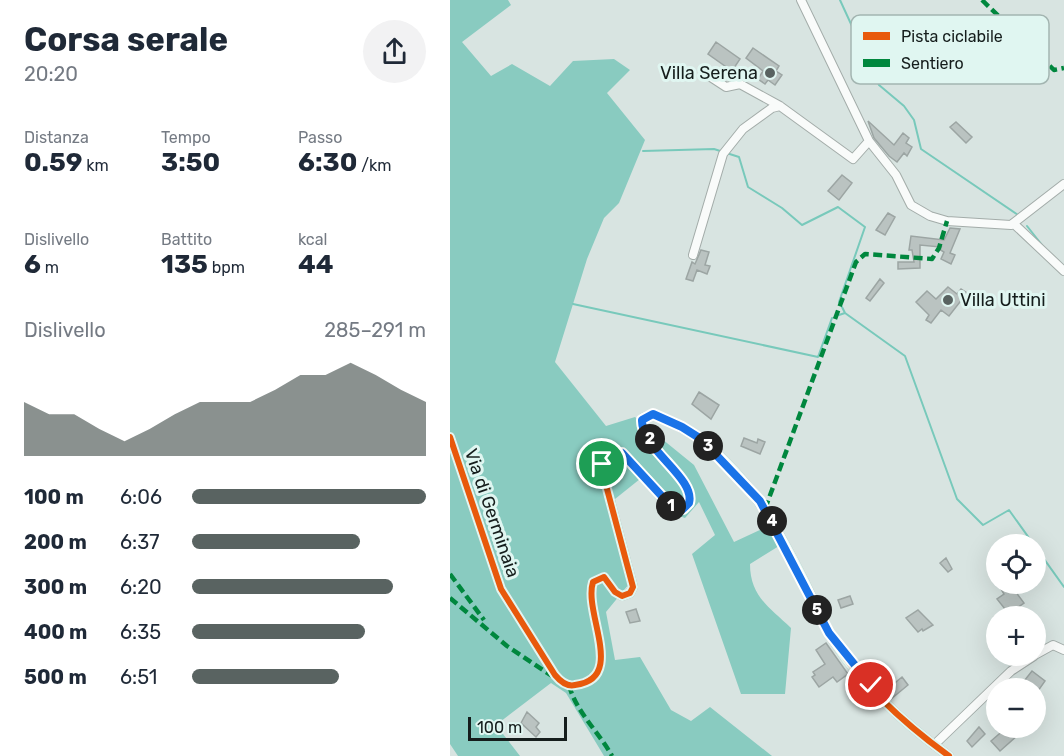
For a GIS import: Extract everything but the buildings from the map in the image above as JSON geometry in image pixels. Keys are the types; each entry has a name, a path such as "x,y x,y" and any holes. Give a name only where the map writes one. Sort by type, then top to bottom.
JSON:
{"street":[{"path":"801,0 869,141 896,175 906,200 924,213 947,220 1014,224 1064,271"},
{"path":"706,74 726,87 740,84 780,106 853,159 869,141"},
{"path":"693,255 723,153 743,129 772,108 780,106"},
{"path":"1014,224 1064,184"},
{"name":"Via di Germinaia","path":"450,437 501,589 555,675 569,685 592,679 602,665 593,606 593,582 604,578 615,592 622,596 630,593 633,587 602,470 606,455 615,451 622,453 673,508 683,509 691,497 687,487 662,458 642,428 644,418 653,414 682,427 701,439 760,501 837,647 904,721 934,745"},
{"path":"1046,649 1053,645 1064,650"},
{"path":"950,756 934,745 1018,666"}],"green space":[{"path":"450,0 508,0 511,5 462,42 491,76 512,64 550,86 573,61 614,59 630,70 607,93 645,140 619,203 604,218 587,259 555,362 606,426 635,417 694,465 734,542 762,529 773,534 779,546 750,564 751,575 753,585 762,600 791,628 785,694 741,694 692,554 715,535 699,502 685,518 667,512 640,479 615,499 629,584 606,612 615,660 640,657 671,710 691,721 710,707 772,756 604,756 566,693 551,683 496,725 520,756 458,756 450,744"}],"waterway":[{"path":"840,0 851,24"},
{"path":"879,84 904,106 914,120 921,149 1018,215"},
{"path":"643,151 714,149 739,157 748,187 782,208 802,225 838,207 865,227 839,302"},
{"path":"1027,226 1042,245"},
{"path":"573,304 818,357 832,318"},
{"path":"842,307 845,313 905,356 957,499 983,525 1009,510 1064,587"},
{"path":"839,315 845,313"}],"marked path":[{"path":"982,0 997,15"},
{"path":"1049,65 1054,70 1064,68"},
{"path":"765,509 856,262 865,254 932,259 939,248 947,221"},
{"path":"450,574 484,620"},
{"path":"450,598 507,646 552,676"},
{"path":"569,685 582,713 612,756"}],"cycle path":[{"path":"450,437 501,589 555,675 564,683 572,685 590,680 598,671 601,658 591,595 593,582 604,577 615,592 622,596 630,593 633,587 602,470 606,455 615,451 622,454 673,508 683,509 689,500 688,490 648,440 643,429 643,418 653,414 680,427 726,462 745,484 778,532 827,629 847,660 888,705 949,756"}],"place":[{"name":"Villa Serena","path":"770,73"},
{"name":"Villa Uttini","path":"948,300"}],"route":[{"path":"602,464 606,455 615,451 622,453 673,508 680,510 689,503 691,497 689,491 662,458 641,423 648,414 653,414 682,427 701,439 760,501 783,540 837,647 871,685"}]}
